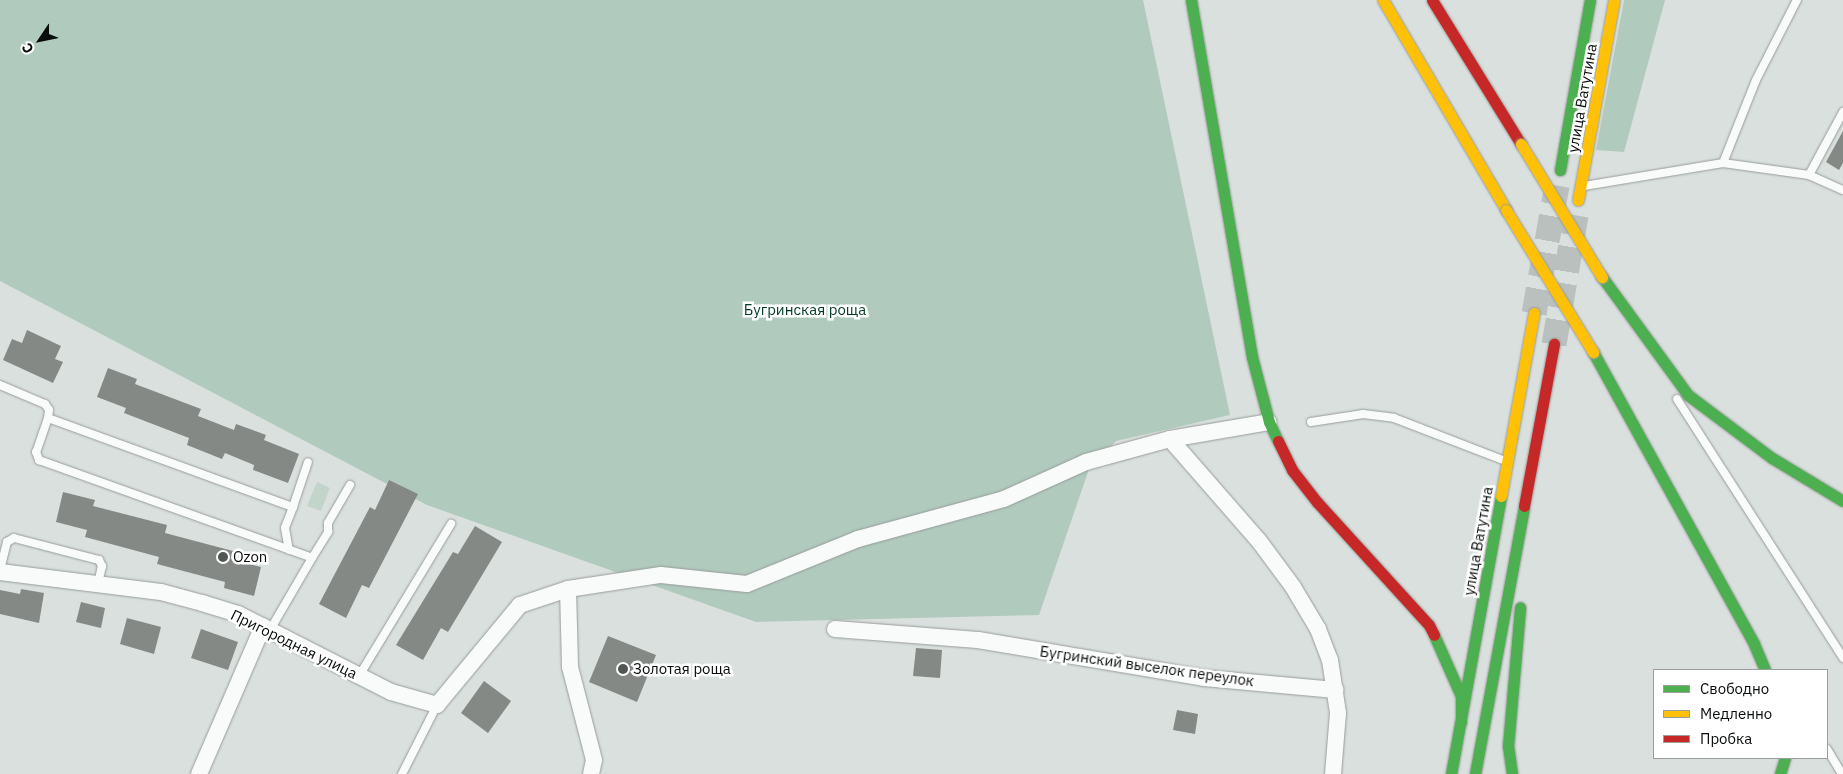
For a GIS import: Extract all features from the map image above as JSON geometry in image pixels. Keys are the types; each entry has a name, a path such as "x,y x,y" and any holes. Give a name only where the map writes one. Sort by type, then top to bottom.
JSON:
{"main road":[{"path":"1191,0 1252,357 1269,422 1292,470 1317,502 1429,625 1453,672 1461,696 1461,722"},
{"path":"1383,0 1506,210 1593,352 1754,644 1765,669"},
{"path":"1432,0 1602,278 1636,328 1688,395 1713,416 1772,458 1843,501"},
{"name":"улица Ватутина","path":"1560,170 1590,0"},
{"name":"улица Ватутина","path":"1578,200 1614,0"},
{"name":"улица Ватутина","path":"1451,774 1534,313"},
{"path":"1475,774 1523,525 1554,344"},
{"path":"1512,774 1508,746 1520,622 1523,525"},
{"path":"1780,774 1784,759"}],"street":[{"path":"437,705 520,605 568,589 661,575 746,584 858,539 1004,499 1086,462 1170,439 1269,422"},
{"path":"1170,439 1259,541 1293,587 1318,629 1330,660 1338,713 1333,774"},
{"name":"Пригородная улица","path":"0,571 160,592 238,614 359,676 409,699 437,705"},
{"path":"568,589 570,667 594,760 591,774"},
{"path":"199,774 267,628"},
{"name":"Бугринский выселок переулок","path":"835,629 978,640 1204,678 1335,690"}],"lane":[{"path":"1723,163 1756,80 1797,0"},
{"path":"1809,175 1843,112"},
{"path":"1582,186 1723,163 1809,175 1843,190"},
{"path":"1636,328 1670,388 1843,658"},
{"path":"0,385 45,404 49,410 36,452 39,460 312,558"},
{"path":"1310,422 1364,414 1394,418 1507,462"},
{"path":"48,418 293,507"},
{"path":"289,550 285,528 308,462"},
{"path":"267,628 328,532 328,523 350,485"},
{"path":"359,676 451,524"},
{"path":"0,571 7,542 14,538 99,560 102,566 98,584"},
{"path":"1754,644 1770,658"},
{"path":"402,774 437,705"},
{"path":"1828,751 1842,774"}],"green space":[{"name":"Бугринская роща","path":"0,0 1143,0 1230,415 1116,441 1089,469 1039,615 756,622 427,505 0,281"},
{"path":"1624,0 1665,0 1624,152 1596,150"},
{"path":"317,482 330,488 321,511 307,506"}],"building":[{"path":"1843,131 1843,163 1839,170 1826,162"},
{"path":"27,330 61,346 55,359 63,362 53,383 3,360 12,339 22,343"},
{"path":"108,368 137,379 135,384 201,409 198,416 234,430 236,424 266,435 264,440 299,454 288,483 253,470 254,465 225,453 222,459 187,445 189,438 124,413 126,408 97,397"},
{"path":"389,480 418,494 369,588 362,585 346,618 319,604 370,507 375,510"},
{"path":"63,492 95,500 93,506 167,525 165,533 233,551 231,559 261,567 254,596 224,588 225,582 157,564 159,557 85,537 87,530 56,522"},
{"path":"475,526 502,542 448,632 441,628 423,660 396,645 453,552 458,554"},
{"path":"21,589 44,593 39,623 0,614 0,590 20,594"},
{"path":"81,602 105,608 101,628 76,622"},
{"path":"127,618 161,627 154,654 120,644"},
{"path":"201,629 238,642 228,670 191,658"},
{"name":"Золотая роща","path":"608,636 656,655 637,702 589,682"},
{"path":"916,648 942,650 940,678 913,676"},
{"path":"484,681 511,701 488,733 461,713"},
{"path":"1177,710 1198,714 1195,734 1173,730"}],"tunnel":[{"path":"1534,313 1557,185"},
{"path":"1554,344 1576,215"}],"traffic: fast":[{"path":"1191,0 1252,357 1269,422 1278,441"},
{"path":"1560,170 1590,0"},
{"path":"1602,277 1688,395 1772,458 1843,501"},
{"path":"1593,352 1754,644 1765,669"},
{"path":"1451,774 1501,496"},
{"path":"1475,774 1524,506"},
{"path":"1512,774 1508,746 1520,608"},
{"path":"1434,635 1461,696 1461,722"},
{"path":"1780,774 1785,759"}],"traffic: slow":[{"path":"1383,0 1506,210"},
{"path":"1578,200 1614,0"},
{"path":"1521,144 1602,277"},
{"path":"1506,210 1593,352"},
{"path":"1501,496 1534,313"}],"traffic: jam":[{"path":"1432,0 1521,144"},
{"path":"1524,506 1554,344"},
{"path":"1278,441 1292,470 1317,502 1429,625 1434,635"}],"place":[{"name":"Ozon","path":"223,557"},
{"name":"Золотая роща","path":"623,669"}]}
